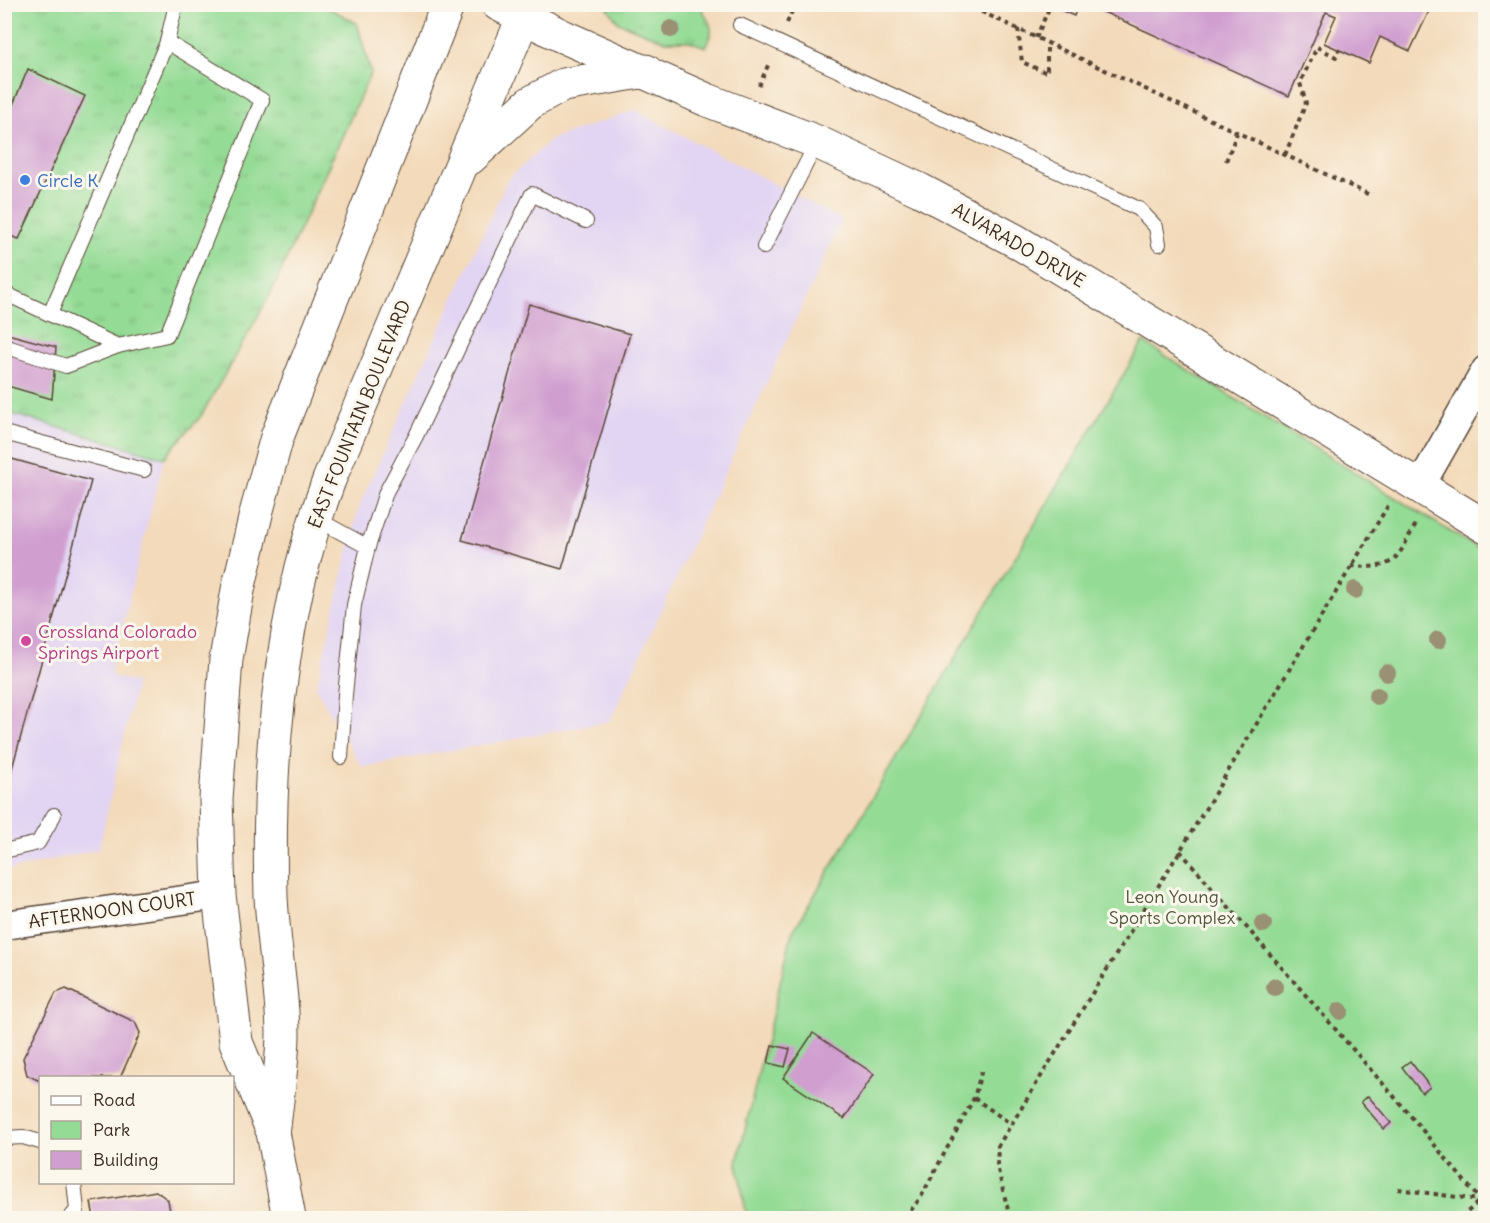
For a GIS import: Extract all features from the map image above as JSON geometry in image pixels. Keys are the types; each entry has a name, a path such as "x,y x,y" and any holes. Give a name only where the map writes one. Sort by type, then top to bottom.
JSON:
{"main road":[{"name":"EAST FOUNTAIN BOULEVARD","path":"289,1218 273,1132 236,1042 219,896 216,799 226,659 238,590 257,510 278,437 448,4"},
{"name":"EAST FOUNTAIN BOULEVARD","path":"273,1132 283,1032 271,897 275,729 290,622 315,518 462,165 517,9"},
{"name":"ALVARADO DRIVE","path":"517,9 560,35 646,71 707,100 817,142 920,190 1016,241 1485,527"},
{"path":"462,165 530,103 563,85 646,71"}],"street":[{"path":"1420,486 1485,370"},
{"name":"AFTERNOON COURT","path":"4,925 219,896"}],"lane":[{"path":"50,314 167,42 176,4"},
{"path":"740,25 1139,209 1156,227 1159,244"},
{"path":"4,346 66,366 118,346 167,335 262,100 167,42"},
{"path":"764,247 817,142"},
{"path":"341,757 354,604 368,547 386,492 416,436 532,194 586,220"},
{"path":"4,292 118,346"},
{"path":"4,432 144,470"},
{"path":"315,518 368,547"},
{"path":"4,851 38,843 54,815"},
{"path":"4,1138 23,1137 39,1142"},
{"path":"70,1218 77,1210 74,1184"}],"path":[{"path":"965,4 1372,196"},
{"path":"1036,38 1050,6"},
{"path":"1018,29 1022,62 1047,73 1047,44"},
{"path":"1285,155 1306,103 1300,83 1317,47 1336,57 1340,50"},
{"path":"1226,161 1237,133"},
{"path":"1010,1218 998,1167 998,1146 1180,851 1391,501"},
{"path":"1352,566 1372,568 1390,564 1400,552 1419,519"},
{"path":"1180,851 1485,1204"},
{"path":"904,1218 921,1197 974,1098 982,1069"},
{"path":"974,1098 1011,1124"},
{"path":"1398,1189 1480,1200"},
{"path":"1461,1218 1480,1200"}],"shaded area":[{"path":"635,110 842,220 610,721 362,767 316,688 359,506 508,179 552,139"},
{"path":"4,412 164,458 110,675 136,683 99,849 5,871"}],"green space":[{"path":"4,5 323,5 357,23 371,73 270,295 201,416 164,458 5,412"},
{"path":"606,5 700,5 710,25 711,34 706,47 689,41 666,41 618,22"},
{"name":"Leon Young Sports Complex","path":"1143,342 1485,553 1485,1218 747,1218 737,1163 792,933"}],"building":[{"path":"1047,4 1078,4 1074,16"},
{"path":"1088,5 1432,5 1410,51 1380,37 1369,63 1324,43 1336,16 1326,12 1289,96"},
{"name":"Circle K","path":"28,69 85,96 19,239 4,234 4,126"},
{"path":"529,304 630,334 562,569 462,540"},
{"path":"4,333 56,347 52,399 4,385"},
{"name":"Crossland Colorado Springs Airport","path":"12,459 91,481 5,794 4,485"},
{"path":"66,989 135,1022 140,1033 121,1076 39,1076 39,1081 27,1075 23,1058 56,993"},
{"path":"813,1033 874,1074 844,1119 783,1078"},
{"path":"772,1045 790,1049 785,1067 768,1063"},
{"path":"1410,1061 1430,1087 1422,1093 1402,1067"},
{"path":"1368,1096 1391,1123 1384,1129 1361,1102"},
{"path":"156,1191 168,1200 171,1218 94,1218 91,1202"}],"place":[{"name":"Circle K","path":"25,180"},
{"name":"Crossland Colorado Springs Airport","path":"26,641"}]}
